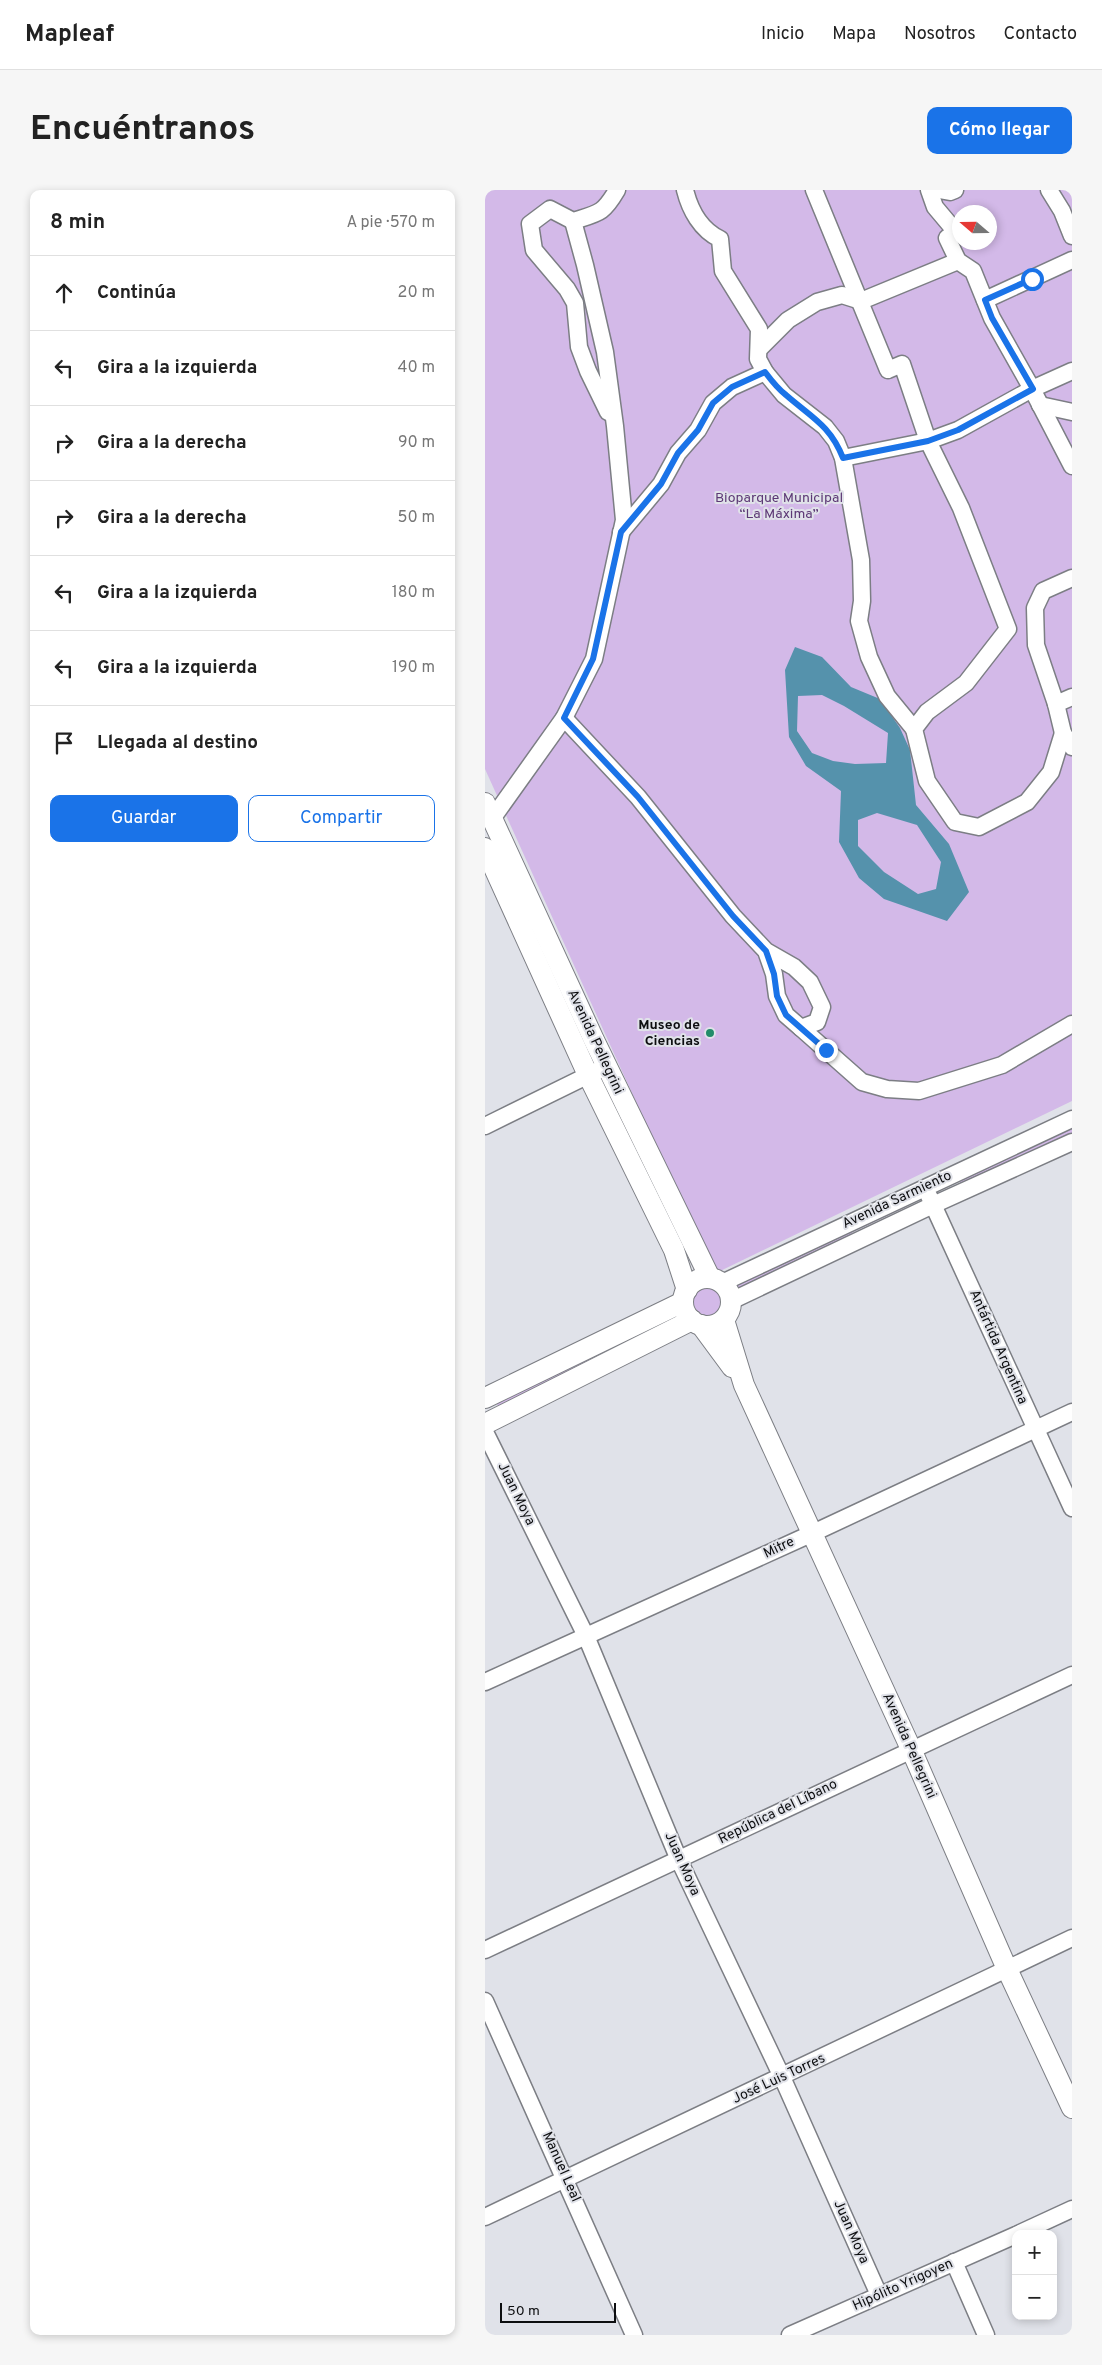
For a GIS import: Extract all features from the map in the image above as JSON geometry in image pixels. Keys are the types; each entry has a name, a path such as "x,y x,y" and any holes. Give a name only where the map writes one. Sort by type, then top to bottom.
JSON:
{"main road":[{"name":"Avenida Pellegrini","path":"489,811 496,864 588,1075 674,1250 685,1296"},
{"name":"Avenida Pellegrini","path":"485,848 496,864 607,1066 716,1281"},
{"path":"485,1398 685,1296 694,1282 716,1281 729,1290 731,1301 728,1314 724,1320 709,1326 697,1323 685,1310 685,1296"},
{"name":"Avenida Pellegrini","path":"724,1320 744,1385 911,1749 1007,1969 1072,2108"},
{"name":"Avenida Pellegrini","path":"697,1323 744,1385"},
{"path":"485,1424 697,1323"}],"street":[{"path":"573,221 606,209 617,190"},
{"path":"685,190 694,214 710,234 720,239 723,271 759,329 760,348 758,359 765,372 785,394 825,427 836,441 843,458 863,581 859,620 869,657 887,696 915,729 927,781 955,822 979,827 1027,802 1051,772 1067,740 1036,645 1035,608 1043,591 1072,578"},
{"path":"814,190 861,300 888,370 902,364 928,441 961,508 1008,628 967,683 927,712 915,729"},
{"path":"929,190 935,207 956,232 947,238 958,261 973,271 992,318 1033,389 1072,466"},
{"path":"939,190 950,192 955,190"},
{"path":"1049,190 1062,211 1072,236"},
{"path":"489,811 564,718 593,659 624,520 615,426 605,352 585,265 573,221 550,209 530,224 534,250 567,289 575,303 579,347 588,371 615,426"},
{"path":"985,300 1072,260"},
{"path":"760,348 788,320 817,302 842,295 861,300 958,261"},
{"path":"843,458 928,441 958,430 1033,389 1072,371"},
{"path":"621,532 661,484 678,453 698,430 713,403 732,387 765,372"},
{"path":"1040,405 1072,412"},
{"path":"1056,704 1072,697"},
{"path":"564,718 638,797 733,916 766,951 794,967 810,982 822,1007 817,1022 801,1028"},
{"path":"766,951 774,974 777,996 786,1015 862,1082 887,1089 919,1091 1003,1065 1072,1024"},
{"path":"485,1126 607,1066"},
{"name":"Avenida Sarmiento","path":"716,1281 1072,1119"},
{"name":"Avenida Sarmiento","path":"731,1301 933,1205 1072,1142"},
{"name":"Antártida Argentina","path":"925,1186 1034,1429 1072,1508"},
{"name":"Mitre","path":"485,1682 813,1533 1072,1412"},
{"name":"Juan Moya","path":"485,1432 586,1636 679,1860 782,2077 879,2295"},
{"name":"República del Líbano","path":"485,1950 1072,1675"},
{"name":"José Luis Torres","path":"485,2216 566,2180 1072,1938"},
{"name":"Manuel Leal","path":"485,2001 634,2335"},
{"name":"Hipólito Yrigoyen","path":"1026,2230 1072,2210"},
{"name":"Hipólito Yrigoyen","path":"790,2335 812,2330 879,2295 1012,2236"},
{"path":"954,2262 986,2335"}],"green space":[{"name":"Bioparque Municipal “La Máxima”","path":"485,190 1072,190 1072,1101 714,1274 485,769"},
{"path":"1072,1127 1072,1135 961,1185 958,1178"},
{"path":"906,1205 906,1207 853,1232 840,1244 739,1291 736,1284"},
{"path":"707,1288 717,1292 721,1302 717,1312 707,1316 697,1312 693,1302 697,1292"},
{"path":"676,1314 677,1317 498,1406 496,1402"}],"water":[{"path":"795,647 822,657 851,687 880,699 900,728 910,750 916,805 949,844 969,892 947,921 884,899 859,878 839,842 841,791 806,766 789,737 785,670","holes":["822,695 888,733 886,763 855,764 833,761 812,753 797,731 798,696","877,813 917,825 941,862 936,889 918,894 884,872 858,846 858,820"]}],"place":[{"name":"Museo de Ciencias","path":"710,1033"}],"route":[{"path":"826,1050 786,1015 777,996 774,974 766,951 733,916 638,797 564,718 593,659 621,532 661,484 678,453 698,430 713,403 732,387 765,372 785,394 825,427 836,441 843,458 928,441 958,430 1033,389 992,318 985,300 1032,279"}]}
